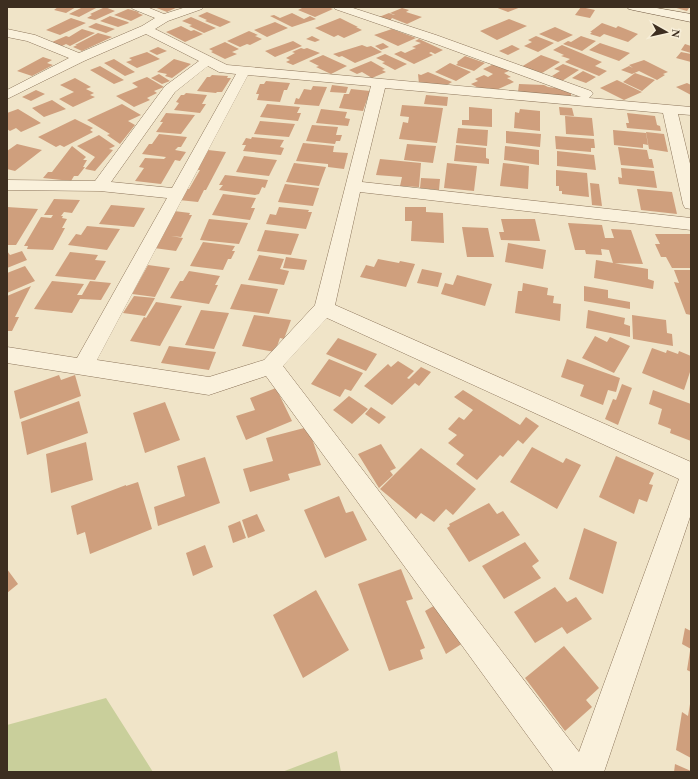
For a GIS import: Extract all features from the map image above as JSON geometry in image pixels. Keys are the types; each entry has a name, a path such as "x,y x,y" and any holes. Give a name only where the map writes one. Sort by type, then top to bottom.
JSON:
{"street":[{"path":"137,7 164,18"},
{"path":"7,95 79,58 146,29 164,18 198,7"},
{"path":"339,7 432,38 614,104"},
{"path":"633,7 691,18"},
{"path":"146,29 224,69 691,112"},
{"path":"7,33 31,38 79,58"},
{"path":"100,186 170,89 207,61"},
{"path":"83,367 244,71"},
{"path":"7,355 209,386 271,366 324,308 379,83"},
{"path":"670,110 691,204"},
{"path":"7,186 100,186 177,194"},
{"path":"353,186 691,224"},
{"path":"324,308 691,473"},
{"path":"271,366 574,772"},
{"path":"588,772 691,478"}],"green space":[{"path":"106,698 153,772 7,772 7,725"},
{"path":"337,751 341,772 282,772"}],"building":[{"path":"58,7 76,7 66,13 54,10"},
{"path":"83,7 98,7 79,17 69,14"},
{"path":"105,7 115,11 95,20 87,18 92,15 90,14"},
{"path":"154,7 178,7 167,12"},
{"path":"304,7 328,7 333,9 315,17 298,10"},
{"path":"495,7 521,7 508,12"},
{"path":"581,7 595,10 590,18 575,15"},
{"path":"673,7 684,7 689,8 687,11"},
{"path":"402,8 409,10 406,12 422,17 407,24 392,18 390,21 379,17 389,13 395,15 390,13"},
{"path":"128,9 139,12 138,13 143,15 131,21 114,15"},
{"path":"207,12 231,22 220,27 205,21 207,20 198,16"},
{"path":"292,13 304,19 310,16 316,19 292,27 270,16 274,15 280,18"},
{"path":"110,16 129,23 118,27 100,21"},
{"path":"191,17 216,28 204,33 189,26 192,25 182,21"},
{"path":"71,18 86,23 60,35 46,30"},
{"path":"340,18 362,30 344,38 338,35 334,37 315,28"},
{"path":"509,19 527,26 497,40 480,31"},
{"path":"275,22 288,28 267,37 254,30"},
{"path":"96,23 115,29 106,33 88,27"},
{"path":"602,23 616,28 618,26 638,34 628,42 604,34 600,37 590,34 592,32 590,32"},
{"path":"181,26 191,31 194,30 203,34 185,42 166,32"},
{"path":"555,27 573,35 558,42 539,34"},
{"path":"82,29 95,33 70,46 66,44 62,46 52,42 66,36 69,37"},
{"path":"392,29 416,38 398,46 374,35"},
{"path":"249,31 258,35 255,36 262,39 250,45 247,44 240,47 227,41"},
{"path":"98,33 112,37 82,51 73,47 77,45 75,45"},
{"path":"312,36 320,40 315,42 306,39"},
{"path":"536,36 554,43 538,52 524,46 532,42 528,40"},
{"path":"581,36 596,41 582,51 563,44 568,41 571,42"},
{"path":"419,39 443,50 435,54 431,52 429,53 433,55 414,64 394,54 401,51 405,53 416,48 412,47 421,43 415,41"},
{"path":"293,41 302,46 275,57 265,51"},
{"path":"225,42 239,49 232,52 237,54 225,59 211,52 213,51 209,49"},
{"path":"383,43 389,47 381,50 375,46"},
{"path":"600,43 630,53 619,61 589,50"},
{"path":"685,44 691,46 691,53 681,50"},
{"path":"362,45 367,47 371,46 382,52 355,63 342,56 339,57 333,54"},
{"path":"512,45 520,49 508,55 499,51"},
{"path":"562,45 602,62 595,66 607,71 599,76 565,62 570,59 561,56 564,55 553,50"},
{"path":"158,47 167,51 157,55 149,51"},
{"path":"301,48 307,48 320,53 293,65 286,62 290,60 286,58 295,53 292,52"},
{"path":"147,52 160,59 137,68 126,62 132,60 129,58"},
{"path":"681,52 691,54 691,62 676,58"},
{"path":"385,54 407,64 395,70 382,63 385,62 376,58"},
{"path":"323,55 347,66 331,74 316,67 319,66 309,61"},
{"path":"541,55 560,62 542,73 521,67"},
{"path":"465,56 485,63 474,71 456,65 458,63 457,62"},
{"path":"43,57 52,60 47,63 53,65 32,76 17,71"},
{"path":"114,59 135,72 125,76 104,63"},
{"path":"174,59 191,64 172,78 165,76 167,74 157,72"},
{"path":"644,60 668,72 663,74 665,75 657,80 639,71 632,74 621,70 629,66 633,68 629,65"},
{"path":"371,61 385,69 382,70 386,72 372,78 362,72 357,74 349,70"},
{"path":"450,63 471,72 456,81 435,72"},
{"path":"494,64 509,71 504,73 511,77 507,78 514,82 494,91 489,88 484,91 471,84 478,81 475,79 484,75 488,77 493,74 483,69"},
{"path":"563,64 579,70 562,81 552,76 560,71 554,69"},
{"path":"100,66 124,80 114,84 90,70"},
{"path":"583,71 596,77 586,83 572,78"},
{"path":"428,72 452,82 445,86 419,84 418,74 421,75"},
{"path":"635,73 655,80 642,91 623,82"},
{"path":"159,74 170,81 162,84 151,78"},
{"path":"212,75 228,76 227,78 231,78 222,92 216,93 197,91 207,77"},
{"path":"147,77 164,87 154,91 157,93 147,98 150,100 134,107 116,96 138,87 132,83"},
{"path":"75,78 91,87 86,89 94,93 90,95 95,97 73,107 59,99 74,92 60,85"},
{"path":"617,80 642,92 624,100 600,88"},
{"path":"266,81 290,83 287,90 284,90 280,102 257,100 259,94 256,94 260,84 264,84"},
{"path":"687,83 691,85 691,95 676,87"},
{"path":"519,84 544,85 571,92 571,98 518,92"},
{"path":"332,85 348,87 346,93 330,92"},
{"path":"313,86 327,87 319,106 294,104 296,98 299,99 304,89 311,90"},
{"path":"351,89 370,91 363,111 339,108 344,94 349,94"},
{"path":"36,90 45,94 31,101 22,97"},
{"path":"186,93 207,95 202,104 206,104 200,113 174,110 179,103 176,102 181,95"},
{"path":"426,95 448,97 447,106 424,104"},
{"path":"52,100 66,109 44,117 32,108"},
{"path":"122,104 141,115 128,121 135,125 120,144 107,135 110,134 87,120"},
{"path":"267,104 300,107 297,113 301,113 298,121 260,117"},
{"path":"402,105 443,108 437,143 399,139 403,122 408,123 409,117 400,116"},
{"path":"469,107 492,109 492,127 462,125 462,120 469,120"},
{"path":"559,107 572,108 574,116 560,115"},
{"path":"18,109 41,123 21,132 16,128 10,131 7,129 7,113"},
{"path":"321,109 347,112 345,118 350,119 348,126 316,123"},
{"path":"520,109 540,111 540,131 514,128 515,112 519,113"},
{"path":"166,113 195,115 181,134 156,132 163,122 160,122"},
{"path":"627,113 655,116 657,125 660,126 661,131 627,128 626,123 629,123"},
{"path":"565,116 592,118 594,136 566,134"},
{"path":"75,119 93,128 90,130 93,132 64,147 60,145 56,147 38,137"},
{"path":"260,121 295,124 289,137 254,134"},
{"path":"312,125 338,127 336,135 342,135 340,141 336,141 335,144 306,141"},
{"path":"458,128 488,130 487,146 456,143"},
{"path":"613,130 646,133 648,145 643,144 643,148 614,145"},
{"path":"506,131 541,134 540,147 506,143"},
{"path":"646,132 664,134 668,152 649,149"},
{"path":"159,134 187,137 181,147 178,147 175,150 186,152 180,161 175,160 161,184 135,181 144,168 139,167 145,158 164,159 166,157 142,154"},
{"path":"99,135 115,146 109,149 113,150 95,171 85,169 95,157 77,146"},
{"path":"555,136 594,139 595,148 591,148 591,152 556,149"},
{"path":"252,137 284,140 280,147 284,148 281,155 243,151 246,145 242,145 246,138 251,139"},
{"path":"303,143 334,146 333,152 348,153 344,169 328,167 328,164 296,161"},
{"path":"17,144 42,150 15,171 7,169 7,151"},
{"path":"407,144 436,146 433,163 404,160"},
{"path":"456,145 486,148 486,158 489,159 489,164 454,161"},
{"path":"72,146 86,157 83,160 87,160 83,167 85,167 78,176 74,176 71,181 43,178 48,172 52,172"},
{"path":"505,146 539,150 539,165 504,160"},
{"path":"618,147 647,150 649,159 652,159 654,168 621,165"},
{"path":"208,150 226,152 206,190 204,190 198,202 179,200 186,188 189,189 200,170 197,170"},
{"path":"557,151 594,155 596,170 557,166"},
{"path":"244,156 277,160 269,176 236,172"},
{"path":"380,159 421,163 419,187 400,186 402,177 376,175"},
{"path":"294,163 326,167 319,186 286,182"},
{"path":"447,163 477,166 474,191 444,188"},
{"path":"503,163 529,166 528,189 500,186"},
{"path":"621,168 654,171 657,188 619,184 618,177 622,178"},
{"path":"556,170 587,173 589,197 562,194 562,191 559,191 559,186 556,186"},
{"path":"225,175 268,180 265,188 262,187 259,194 255,195 219,190 223,185 219,185"},
{"path":"421,178 440,179 439,190 420,188"},
{"path":"590,183 599,184 602,206 592,205"},
{"path":"285,184 319,188 313,206 278,202"},
{"path":"637,189 672,192 677,214 641,210"},
{"path":"223,194 256,198 251,208 255,208 250,220 212,215"},
{"path":"54,199 80,200 72,213 64,212 61,216 63,216 62,218 67,219 62,228 65,228 53,250 27,249 28,246 24,246 41,217 51,218 53,215 44,215"},
{"path":"111,205 145,208 134,227 99,224"},
{"path":"7,207 38,209 16,245 7,245"},
{"path":"279,207 309,210 308,212 312,212 306,229 266,224 270,214 276,215"},
{"path":"405,207 426,207 426,212 443,213 444,243 411,241 412,221 405,221"},
{"path":"174,211 190,213 189,215 192,215 181,237 171,236 183,238 176,251 154,248"},
{"path":"209,219 248,223 239,244 200,240"},
{"path":"501,219 535,219 540,241 501,240 499,232 504,232"},
{"path":"568,223 602,225 605,238 614,238 611,229 631,230 643,264 613,263 609,250 601,249 602,255 586,254 585,250 575,250"},
{"path":"87,226 120,229 107,250 68,245 76,234 81,235"},
{"path":"462,227 488,228 494,257 467,257"},
{"path":"265,230 299,234 291,255 257,251"},
{"path":"655,234 690,234 691,268 672,268 666,257 661,257 655,244 660,244"},
{"path":"203,242 235,246 232,251 235,251 231,259 228,259 223,270 190,266"},
{"path":"508,243 546,250 543,269 505,262"},
{"path":"7,251 10,255 22,251 27,260 7,268"},
{"path":"70,252 98,255 95,260 106,261 95,280 55,276"},
{"path":"259,255 284,259 280,269 289,271 284,285 248,280"},
{"path":"286,257 307,260 304,270 283,268"},
{"path":"378,259 415,264 406,287 360,277 366,265 374,267"},
{"path":"596,260 648,269 648,279 654,281 653,289 594,278"},
{"path":"148,265 170,268 155,297 132,294"},
{"path":"25,266 35,281 7,293 7,273"},
{"path":"422,269 442,273 438,287 417,283"},
{"path":"674,270 691,270 691,315 686,314 674,282 679,283"},
{"path":"189,271 220,276 215,285 218,285 209,304 170,298 180,281 183,281"},
{"path":"457,275 492,284 485,306 441,294 445,283 453,285"},
{"path":"52,281 84,284 77,295 82,295 90,281 111,283 101,300 80,299 72,313 34,309"},
{"path":"523,283 548,288 547,295 554,296 553,303 561,304 560,321 515,313 518,291 522,291"},
{"path":"241,284 278,289 269,314 230,309"},
{"path":"31,286 15,317 19,317 12,331 7,331 7,296"},
{"path":"584,286 608,290 608,298 630,302 630,309 584,301"},
{"path":"134,296 155,298 145,316 123,313"},
{"path":"156,302 182,306 160,346 130,341 144,317 146,318"},
{"path":"201,310 229,313 214,349 185,345"},
{"path":"588,310 625,318 624,324 630,326 630,337 586,328"},
{"path":"254,315 291,320 284,339 280,338 275,352 242,346"},
{"path":"632,315 666,320 667,333 672,334 673,346 633,339"},
{"path":"595,336 607,342 610,337 630,346 614,373 582,358"},
{"path":"338,338 377,354 366,371 326,354"},
{"path":"169,346 216,352 209,370 161,363"},
{"path":"652,348 666,353 667,350 678,354 679,351 691,356 691,369 684,390 642,373"},
{"path":"329,359 363,373 351,391 345,389 340,397 311,384"},
{"path":"567,359 620,378 616,392 608,390 603,405 580,396 584,385 561,377"},
{"path":"398,361 414,371 407,378 409,379 421,367 431,372 419,386 415,383 392,405 364,386 388,364 391,367"},
{"path":"59,375 61,380 75,375 81,396 20,419 14,391"},
{"path":"622,384 632,388 618,425 605,419 613,399 616,400"},
{"path":"276,388 292,421 246,440 236,416 255,410 250,398"},
{"path":"463,390 520,425 526,417 539,426 523,444 518,440 503,457 500,455 477,480 456,464 464,455 448,443 457,435 448,429 459,417 464,420 473,410 454,397"},
{"path":"653,390 691,404 691,441 670,433 671,429 658,424 662,409 649,404"},
{"path":"349,396 368,409 352,424 333,410"},
{"path":"79,401 88,433 27,455 21,422"},
{"path":"165,402 180,440 145,453 133,413"},
{"path":"371,407 386,417 379,424 365,414"},
{"path":"308,427 321,465 288,474 290,480 250,492 243,469 273,461 266,438"},
{"path":"86,442 93,480 51,493 46,454"},
{"path":"381,444 396,468 390,471 393,475 379,488 358,454"},
{"path":"532,447 563,463 566,458 581,465 557,509 510,482"},
{"path":"421,448 476,489 453,515 446,509 434,522 421,513 416,519 380,489"},
{"path":"616,456 654,473 649,484 653,485 647,502 639,499 634,514 599,497"},
{"path":"205,457 220,503 158,526 154,507 185,496 177,466"},
{"path":"138,482 152,529 90,554 85,532 77,535 71,506 126,485"},
{"path":"339,496 346,513 353,511 367,540 325,558 304,510"},
{"path":"489,503 497,514 503,511 520,535 469,562 447,528 450,526 449,524"},
{"path":"257,514 265,531 248,538 242,520"},
{"path":"240,521 246,538 233,543 228,526"},
{"path":"584,528 617,542 603,594 569,579"},
{"path":"525,542 539,561 532,566 541,578 504,599 482,566"},
{"path":"205,545 213,567 193,576 186,553"},
{"path":"7,569 18,584 7,593"},
{"path":"401,569 413,599 406,601 425,648 420,650 423,659 389,671 358,584"},
{"path":"555,587 567,602 576,597 592,619 567,634 562,627 535,643 514,612"},
{"path":"316,590 349,650 303,678 273,615"},
{"path":"437,604 463,643 446,654 425,611"},
{"path":"685,628 691,631 691,649 682,644"},
{"path":"564,646 599,688 586,700 592,707 565,731 525,678"},
{"path":"691,651 691,672 687,670"},
{"path":"690,704 691,758 676,750 682,712 688,716"},
{"path":"675,764 691,771 691,772 674,772"}]}
